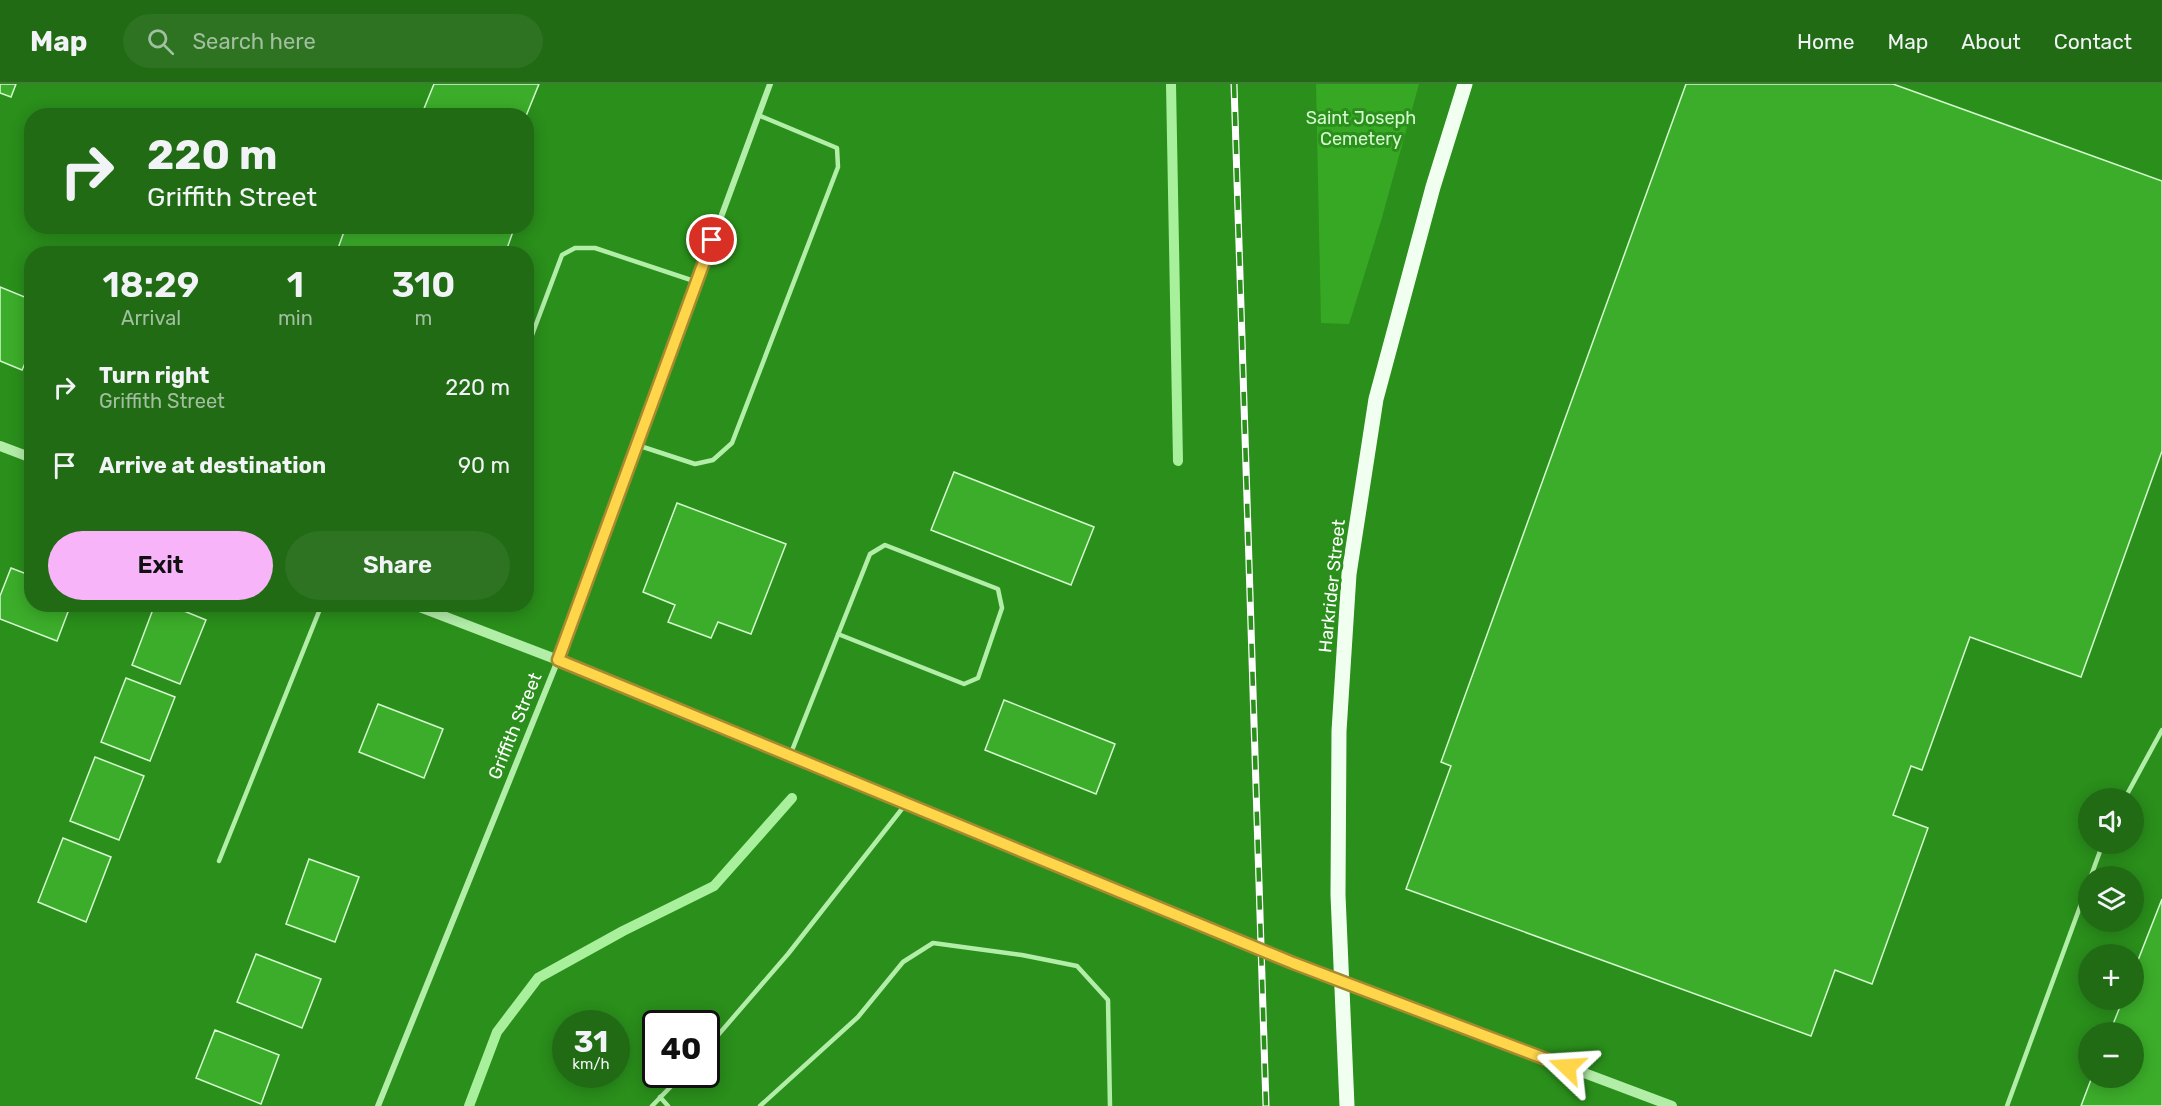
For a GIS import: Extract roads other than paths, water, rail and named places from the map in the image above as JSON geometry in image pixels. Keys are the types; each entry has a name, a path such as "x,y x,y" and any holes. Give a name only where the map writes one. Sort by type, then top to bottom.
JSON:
{"main road":[{"name":"Harkrider Street","path":"1347,1106 1338,895 1339,731 1349,574 1376,399 1433,187 1465,84"}],"street":[{"name":"Griffith Street","path":"378,1106 558,660 770,84"},
{"path":"0,446 24,455"},
{"path":"444,612 1342,982 1672,1106"}],"lane":[{"path":"637,445 694,464 713,460 732,443 838,167 837,148 758,115"},
{"path":"534,330 562,255 575,248 595,248 697,282"},
{"path":"789,756 870,554 885,545 998,589 1002,608 978,678 964,684 838,634"},
{"path":"219,861 319,612"},
{"path":"2130,788 2162,730"},
{"path":"720,1033 788,954 906,804"},
{"path":"2007,1106 2078,912"},
{"path":"760,1106 858,1017 903,962 933,943 1022,954 1077,966 1108,1000 1110,1106"},
{"path":"652,1106 669,1088"},
{"path":"660,1097 668,1106"}],"waterway":[{"path":"1171,84 1178,461"},
{"path":"469,1106 497,1032 538,978 623,931 714,886 792,798"}],"railway":[{"path":"1234,84 1266,1106"}],"park label":[{"name":"Saint Joseph Cemetery","path":"1361,128"}]}
